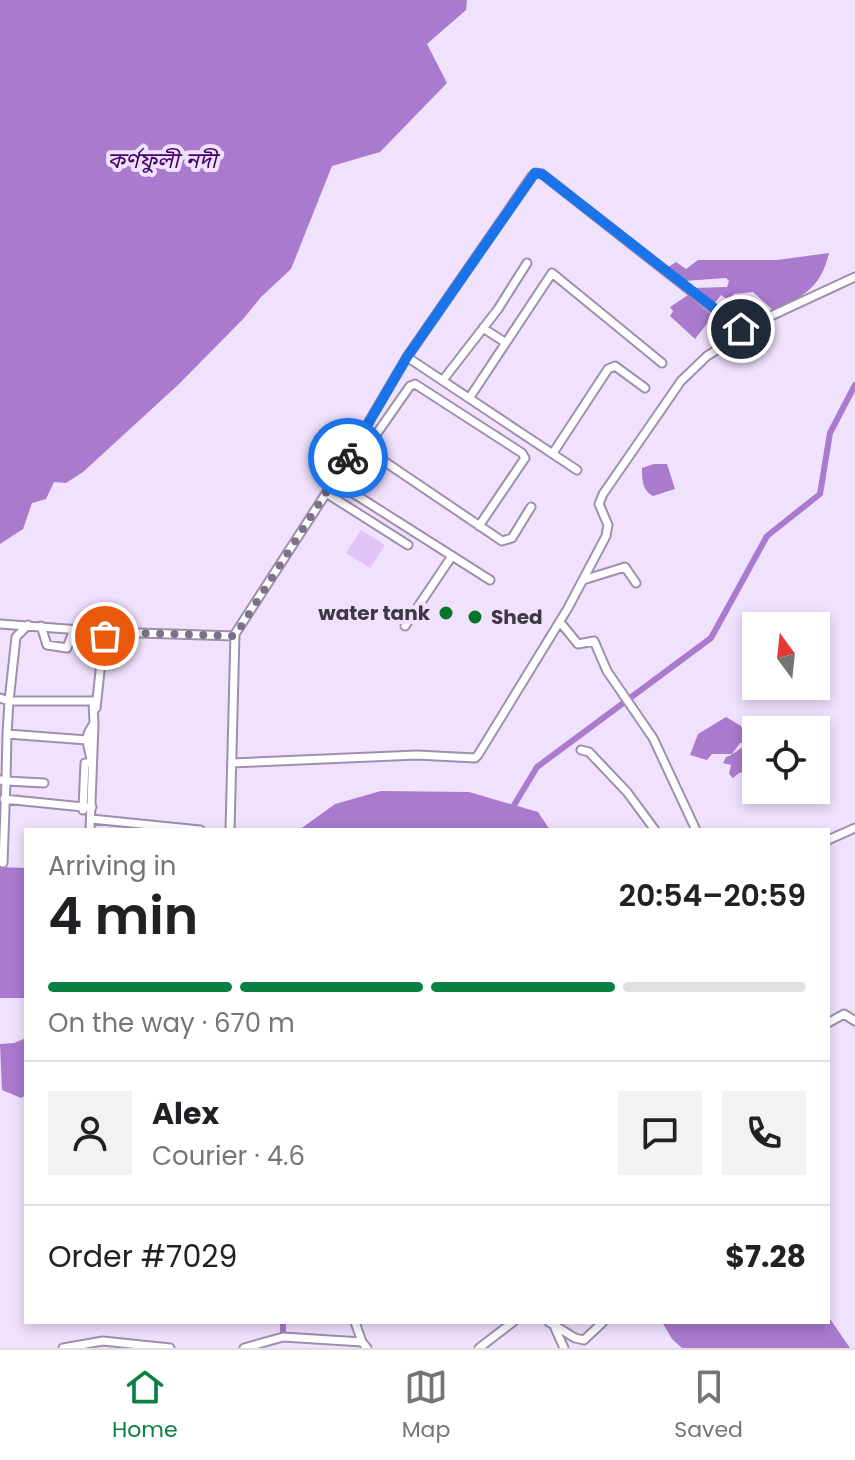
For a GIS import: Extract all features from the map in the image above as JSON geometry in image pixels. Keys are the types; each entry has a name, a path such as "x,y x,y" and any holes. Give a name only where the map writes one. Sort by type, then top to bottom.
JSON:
{"street":[{"path":"230,828 235,636 334,481 407,357 535,173 542,174 639,248 738,328 855,277"},
{"path":"443,380 527,263"},
{"path":"470,397 552,273 662,363"},
{"path":"232,763 417,755 475,758 560,622 607,531 608,525 599,504 603,494 695,365 745,334 762,319"},
{"path":"483,328 506,343"},
{"path":"407,357 577,470"},
{"path":"553,453 608,369 615,366 645,388"},
{"path":"366,449 410,386 415,384 522,453 525,458 479,526"},
{"path":"357,442 502,541 509,540 531,507"},
{"path":"334,481 490,580"},
{"path":"326,493 408,545"},
{"path":"405,626 452,556"},
{"path":"583,580 625,567 636,583"},
{"path":"560,622 578,644 594,641 607,671 653,738 695,828"},
{"path":"0,624 107,632 235,636"},
{"path":"3,863 3,744 7,734 4,699 16,637 28,625"},
{"path":"41,626 50,647 67,648 74,629"},
{"path":"86,809 103,644 107,632"},
{"path":"4,699 93,701 94,724 87,733 91,763 85,763 86,809 91,819 90,828"},
{"path":"7,734 87,740"},
{"path":"581,750 589,752 627,792 654,828"},
{"path":"3,781 44,783"},
{"path":"4,799 86,809"},
{"path":"91,819 180,828"},
{"path":"830,839 855,828"},
{"path":"830,1022 844,1014 855,1021"},
{"path":"244,1348 283,1337 364,1345 356,1324"},
{"path":"479,1348 510,1324"},
{"path":"552,1324 564,1348"},
{"path":"553,1324 578,1340 584,1340 601,1324"},
{"path":"63,1348 103,1341 170,1348"}],"shaded area":[{"path":"361,530 385,545 370,568 346,553"}],"water":[{"name":"কর্ণফুলী নদী","path":"0,0 467,0 466,10 427,44 447,83 380,152 332,166 291,269 179,384 83,472 66,483 54,482 46,499 32,503 23,529 0,544"},
{"path":"829,253 816,283 794,300 773,310 753,292 734,294 728,300 721,295 713,305 693,288 727,287 729,281 726,278 684,281 667,268 676,262 686,269 698,260 777,260"},
{"path":"688,295 713,316 695,339 670,316 673,311 670,307"},
{"path":"667,464 675,489 653,496 647,491 642,468"},
{"path":"726,717 741,726 742,743 732,754 712,754 707,760 690,755 698,734"},
{"path":"742,748 742,773 733,778 729,774 731,765 723,763 726,757"},
{"path":"381,791 469,792 538,812 549,828 302,828 335,804"},
{"path":"0,867 24,868 24,998 0,998"},
{"path":"24,1039 24,1096 21,1098 2,1090 0,1044"},
{"path":"830,1319 850,1348 682,1348 663,1324 830,1324"}],"waterway":[{"path":"510,812 537,767 711,638 767,536 820,494 830,433 855,385"},
{"path":"283,1324 283,1333"}],"way so far":[{"path":"105,636 107,632 235,636 348,458"}],"place":[{"name":"water tank","path":"446,613"},
{"name":"Shed","path":"475,617"}],"route":[{"path":"348,458 407,357 535,173 542,174 741,329"}]}
